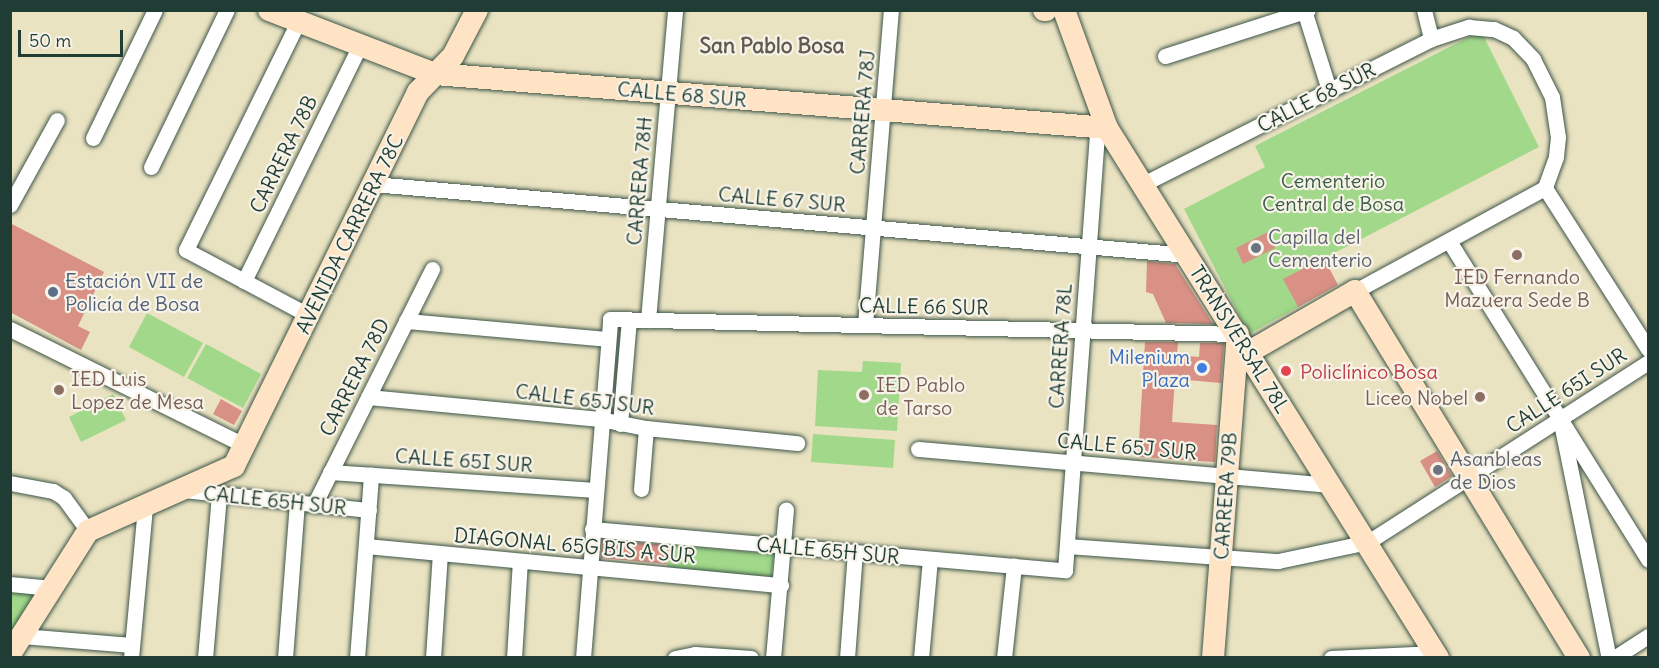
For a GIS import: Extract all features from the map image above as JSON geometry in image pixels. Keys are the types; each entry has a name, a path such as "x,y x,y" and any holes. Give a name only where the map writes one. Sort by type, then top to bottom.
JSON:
{"street":[{"path":"93,138 155,10"},
{"path":"152,167 227,10"},
{"name":"CALLE 68 SUR","path":"268,10 304,19 360,45 435,74 1107,128"},
{"name":"AVENIDA CARRERA 78C","path":"234,466 418,92 453,56 477,10"},
{"name":"CARRERA 78H","path":"648,320 675,10"},
{"name":"CARRERA 78J","path":"865,325 891,10"},
{"name":"TRANSVERSAL 78L","path":"1064,10 1107,128 1437,655"},
{"path":"1424,10 1431,39"},
{"path":"1165,56 1306,11 1329,90"},
{"path":"304,19 186,250 308,315"},
{"name":"CALLE 68 SUR","path":"1143,184 1431,39 1469,27 1494,29 1513,38 1533,59 1552,97 1558,138 1556,157 1545,188"},
{"name":"CARRERA 78B","path":"244,281 360,45"},
{"path":"10,205 57,120"},
{"name":"CARRERA 78L","path":"1065,570 1097,139 1107,128"},
{"name":"CALLE 67 SUR","path":"373,184 1188,255"},
{"path":"1243,343 1355,291 1545,188 1648,349"},
{"path":"1449,241 1648,560"},
{"name":"CARRERA 78D","path":"314,505 432,269"},
{"path":"1355,291 1579,657"},
{"name":"CALLE 66 SUR","path":"608,339 609,319 629,319 1082,330 1243,343"},
{"path":"620,424 629,319"},
{"path":"406,321 608,339 583,657"},
{"path":"10,329 244,445"},
{"name":"CARRERA 79B","path":"1213,657 1227,476 1243,343"},
{"name":"CALLE 65I SUR","path":"1066,546 1278,561 1368,542 1648,362"},
{"name":"CALLE 65J SUR","path":"368,397 600,419 646,428 797,443"},
{"path":"1560,418 1609,657"},
{"path":"641,489 646,428"},
{"name":"CALLE 65J SUR","path":"918,448 1331,485"},
{"name":"CALLE 65H SUR","path":"88,531 234,466"},
{"name":"CALLE 65I SUR","path":"330,472 595,490"},
{"path":"357,657 371,475"},
{"path":"10,483 53,491 64,498 88,531 16,645 131,651 145,506"},
{"name":"CALLE 65H SUR","path":"182,489 369,510"},
{"path":"205,657 219,494"},
{"path":"285,657 297,503"},
{"path":"773,657 786,510"},
{"name":"CALLE 65H SUR","path":"592,529 1065,570"},
{"name":"DIAGONAL 65G BIS A SUR","path":"366,546 781,585"},
{"path":"847,657 855,552"},
{"path":"433,657 440,553"},
{"path":"921,657 930,559"},
{"path":"514,657 520,561"},
{"path":"1004,657 1014,566"},
{"path":"10,584 52,588"},
{"path":"1614,657 1648,636"},
{"path":"675,657 695,654 751,657"},
{"path":"1331,657 1437,655"}],"green space":[{"name":"Cementerio Central de Bosa","path":"1481,31 1539,147 1284,279 1298,307 1249,334 1184,209 1265,167 1255,146"},
{"path":"147,313 203,343 184,377 129,347"},
{"path":"206,344 261,374 243,408 187,378"},
{"path":"863,361 901,363 897,431 815,426 818,370 862,372"},
{"path":"113,394 126,420 81,442 69,417"},
{"path":"813,434 895,440 893,468 811,462"},
{"path":"669,545 774,554 771,579 667,570"},
{"path":"11,592 34,594 11,638"}],"building":[{"name":"Estación VII de Policía de Bosa","path":"10,223 104,272 78,326 90,332 81,350 10,312"},
{"name":"Capilla del Cementerio","path":"1268,232 1275,248 1243,264 1236,248"},
{"path":"1324,258 1338,285 1298,307 1283,279"},
{"path":"1147,261 1175,264 1213,324 1166,323 1153,294 1146,292"},
{"path":"1145,342 1178,342 1177,355 1199,357 1200,343 1224,343 1221,383 1175,379 1172,422 1217,425 1215,462 1138,457"},
{"path":"221,399 242,411 234,425 213,414"},
{"name":"Asanbleas de Dios","path":"1437,451 1452,476 1435,487 1420,461"},
{"path":"602,540 669,545 667,564 601,558"}],"place":[{"name":"Capilla del Cementerio","path":"1256,248"},
{"name":"IED Fernando Mazuera Sede B","path":"1517,255"},
{"name":"Estación VII de Policía de Bosa","path":"53,292"},
{"name":"Milenium Plaza","path":"1202,368"},
{"name":"Policlínico Bosa","path":"1286,371"},
{"name":"IED Luis Lopez de Mesa","path":"59,390"},
{"name":"IED Pablo de Tarso","path":"864,395"},
{"name":"Liceo Nobel","path":"1480,397"},
{"name":"Asanbleas de Dios","path":"1438,470"}],"district":[{"name":"San Pablo Bosa","path":"772,46"}]}
